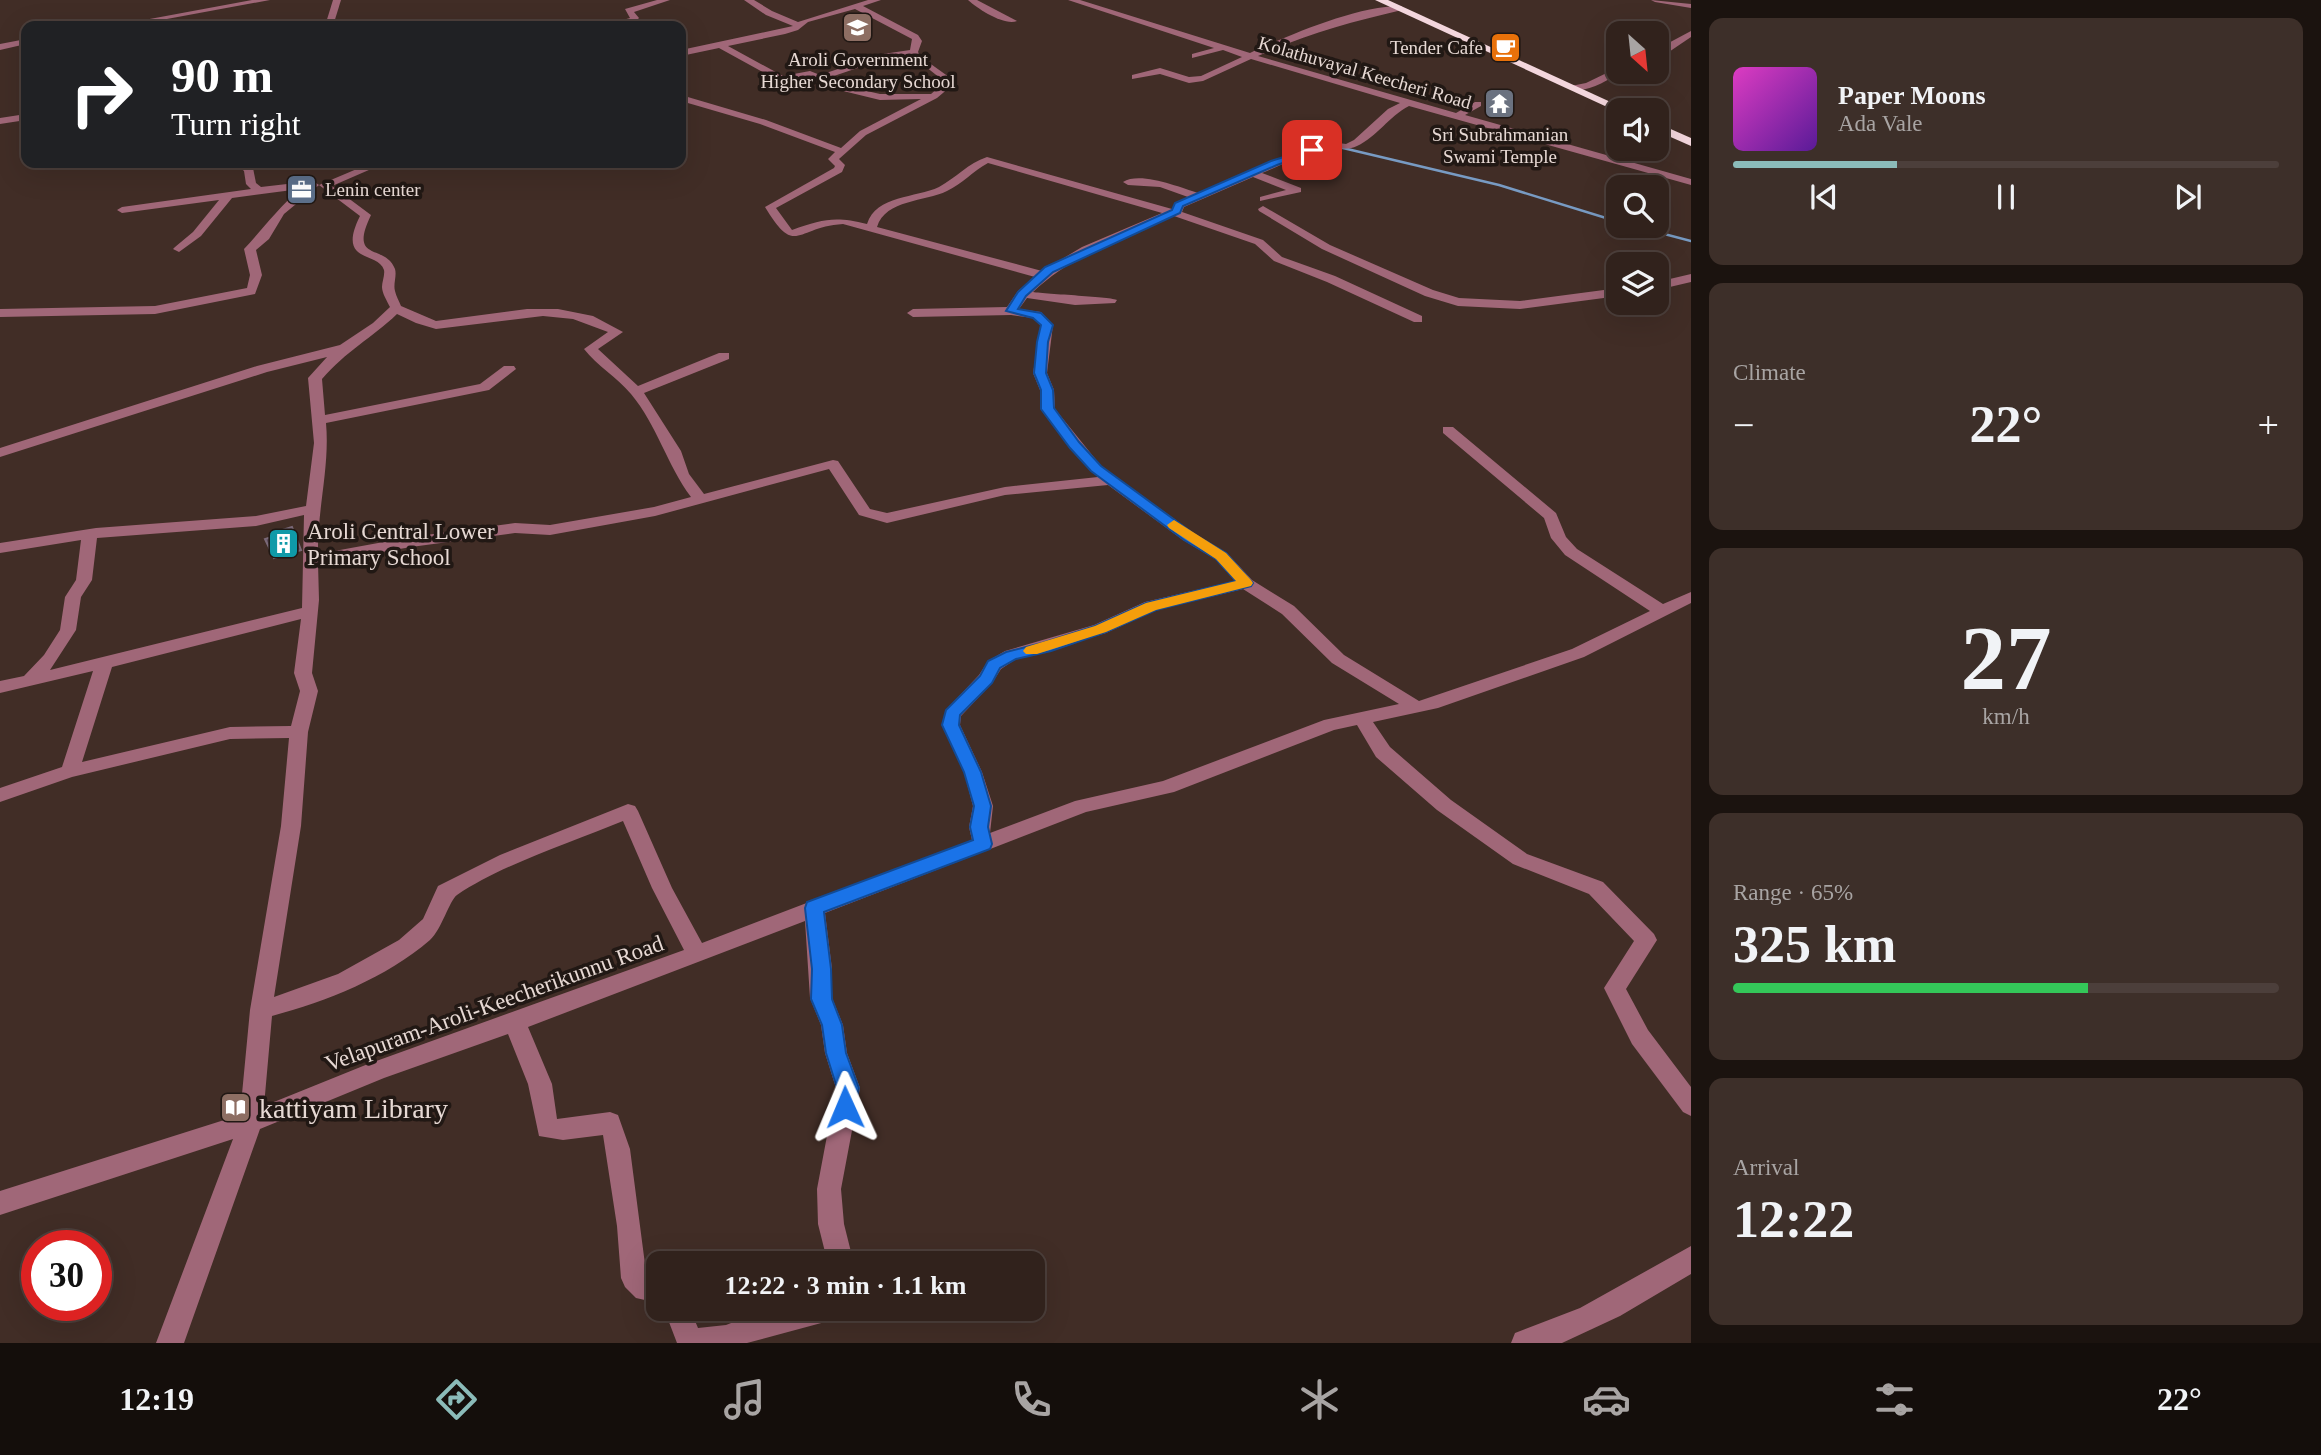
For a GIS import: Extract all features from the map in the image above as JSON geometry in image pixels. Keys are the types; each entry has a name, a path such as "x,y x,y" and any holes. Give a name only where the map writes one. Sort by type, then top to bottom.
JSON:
{"highway":[{"path":"1380,0 1606,103"},
{"path":"1669,132 1691,142"}],"street":[{"path":"145,21 266,0"},
{"path":"331,21 337,0"},
{"path":"624,21 635,18 628,11 666,0"},
{"path":"748,0 769,13 799,25"},
{"path":"825,0 846,10"},
{"path":"686,52 782,32 805,20 877,0"},
{"path":"972,0 983,8 1013,21"},
{"name":"Kolathuvayal Keecheri Road","path":"1072,0 1252,57 1352,83 1407,103 1691,182"},
{"path":"1655,0 1691,6"},
{"path":"858,7 915,37 918,41 914,52"},
{"path":"1135,77 1160,71 1195,80 1252,57 1270,46 1346,19 1399,9"},
{"path":"1112,25 1135,20"},
{"path":"1670,46 1691,34"},
{"path":"0,47 21,43"},
{"path":"720,45 782,79 805,74 842,88 880,97 934,96"},
{"path":"1195,56 1222,48"},
{"path":"820,78 886,56 914,52"},
{"path":"914,52 929,68 951,80 934,96 863,132 859,140 833,159 841,164 838,170 819,180 809,190 770,207 772,212 791,234 832,221 843,221 1042,275"},
{"path":"1571,87 1588,86 1606,77"},
{"path":"686,99 763,122 841,152"},
{"path":"1011,311 1022,294 1042,275 1081,253 1177,211 1179,205 1252,173 1322,148 1347,147 1358,142 1385,115 1407,103"},
{"path":"1455,117 1478,104"},
{"path":"0,121 21,118"},
{"path":"871,229 872,223 886,208 946,188 987,160 1177,211 1259,242 1278,259 1331,279 1418,319"},
{"path":"246,168 249,170 251,184 263,191"},
{"path":"122,210 318,185 366,168"},
{"path":"1252,173 1297,190 1264,204 1326,247 1429,293 1458,302 1520,304 1606,294"},
{"path":"1128,182 1161,184 1198,197"},
{"path":"318,185 366,215 356,240 366,253 386,264 390,271 388,289 396,308 432,325 462,324 534,311 554,312 598,321 617,332 590,349 636,391 674,451 682,475 700,499"},
{"path":"0,313 43,310 155,310 251,291 255,288 257,272 250,249 265,237 280,212 318,185"},
{"path":"179,249 197,234 228,196"},
{"path":"1669,283 1691,278"},
{"path":"1022,294 1075,301 1111,300"},
{"path":"170,1343 251,1122 261,1010 291,826 299,732 309,691 303,674 310,611 313,509 321,443 315,378 345,348 377,326 396,308"},
{"path":"913,313 1011,311 1037,315 1047,325 1042,342 1040,373 1047,390 1048,409 1089,461 1189,537 1221,556 1246,583 1288,610 1338,659 1416,707"},
{"path":"0,453 262,369 345,348"},
{"path":"636,391 724,356"},
{"path":"319,419 484,387 509,369"},
{"path":"1448,430 1551,516 1559,538 1571,552 1662,611"},
{"path":"311,560 411,542 502,530 550,530 655,511 833,464 864,512 887,518 1005,491 1112,481"},
{"path":"0,548 90,534 242,522 313,509"},
{"path":"28,682 50,659 68,630 73,597 84,580 90,534"},
{"path":"983,844 979,827 983,806 973,772 951,725 952,714 986,679 994,665 1011,655 1046,647 1100,629 1151,606 1246,583"},
{"name":"Velapuram-Aroli-Keecherikunnu Road","path":"0,1203 251,1122 376,1071 697,954 1082,806 1167,787 1330,724 1416,707 1578,653 1691,597"},
{"path":"0,687 310,611"},
{"path":"70,771 104,663"},
{"path":"1362,718 1383,752 1444,805 1520,859 1596,888 1646,940 1615,988 1640,1037 1691,1105"},
{"path":"0,795 70,771 230,733 299,732"},
{"path":"261,1010 295,1001 395,953 423,933 438,913 445,892 507,860 628,811 662,888 697,954"},
{"path":"814,908 821,969 821,999 832,1025 836,1053 848,1088 828,1189 831,1224 838,1251"},
{"path":"515,1022 540,1084 547,1128 565,1132 588,1124 610,1123 616,1135 616,1151 620,1163 635,1278 646,1289"},
{"path":"1525,1343 1561,1332 1658,1280 1691,1259"},
{"path":"682,1321 690,1342 727,1338 756,1325 773,1321"}],"building":[{"name":"Aroli Central Lower Primary School","path":"292,527 301,550 274,558 265,539"}],"waterway":[{"path":"1343,148 1499,185 1606,218"},
{"path":"1669,235 1691,241"}],"slow traffic":[{"path":"1031,651 1100,629 1151,606 1246,583 1221,556 1174,525"}],"place":[{"name":"Aroli Government Higher Secondary School","path":"858,28"},
{"name":"Tender Cafe","path":"1506,47"},
{"name":"Sri Subrahmanian Swami Temple","path":"1500,103"},
{"name":"Lenin center","path":"302,189"},
{"name":"Aroli Central Lower Primary School","path":"284,544"},
{"name":"kattiyam Library","path":"236,1108"}],"route":[{"path":"845,1107 848,1088 836,1053 832,1025 821,999 821,969 814,908 983,844 979,827 983,806 973,772 951,725 952,714 965,697 986,679 994,665 1011,655 1046,647 1100,629 1151,606 1246,583 1221,556 1189,537 1166,517 1096,469 1074,445 1048,409 1047,390 1040,373 1042,342 1047,325 1037,315 1011,311 1022,294 1049,269 1177,211 1179,205 1192,199 1274,163 1312,150"}]}
